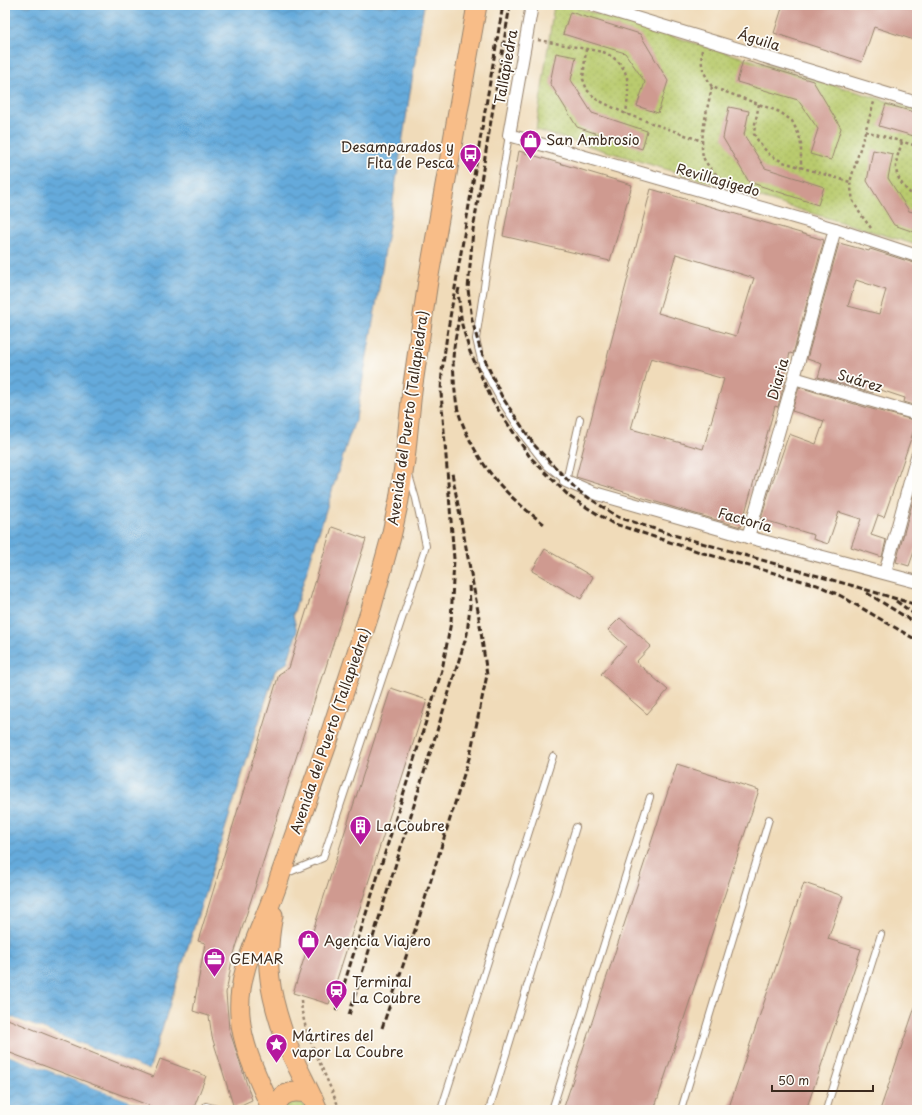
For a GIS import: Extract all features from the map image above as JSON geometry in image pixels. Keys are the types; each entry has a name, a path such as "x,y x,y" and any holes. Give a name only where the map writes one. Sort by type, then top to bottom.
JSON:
{"main road":[{"name":"Avenida del Puerto (Tallapiedra)","path":"278,883 326,747 372,606 391,537 399,500 405,460 412,391 428,281 477,5"},
{"path":"278,883 270,933 270,979 276,1009 286,1042 316,1105"},
{"path":"272,1110 251,1062 240,1015 241,989 247,966 278,883"},
{"path":"275,1110 279,1099 292,1092 306,1093 316,1105"}],"street":[{"name":"Tallapiedra","path":"509,135 532,5"},
{"name":"Águila","path":"593,5 917,103"},
{"name":"Revillagigedo","path":"509,135 836,230 917,256"},
{"name":"Diaria","path":"748,537 836,230"},
{"name":"Suárez","path":"794,378 917,414"},
{"path":"885,573 917,456"},
{"name":"Factoría","path":"566,481 591,492 748,537 917,582"}],"lane":[{"path":"509,135 476,339 483,368 500,399 526,439 547,466 566,481 580,419"},
{"path":"278,883 323,858 426,546 416,499 405,460"},
{"path":"441,1110 553,756"},
{"path":"552,1110 650,797"},
{"path":"681,1110 769,819"},
{"path":"489,1110 576,827"},
{"path":"826,1110 881,934"},
{"path":"206,1106 221,1110"}],"path":[{"path":"526,37 603,52 613,56 621,64 627,76 629,91 626,114"},
{"path":"704,38 701,61 704,74 712,87 780,112 792,121 799,135 801,145 801,168"},
{"path":"586,49 583,79 587,90 596,99 626,114 702,141"},
{"path":"712,87 702,141 703,157 712,170 728,186"},
{"path":"872,229 861,215 853,201 850,182 877,91"},
{"path":"759,104 754,134 760,144 770,155 783,162 850,182"},
{"path":"865,131 917,146"},
{"path":"902,142 896,164 898,176 906,190 917,199"},
{"path":"301,1000 307,1033 340,1110"}],"green space":[{"path":"554,5 568,5 917,110 917,245 536,130"},
{"path":"300,1100 306,1110 286,1110 286,1103"}],"water":[{"path":"5,5 424,5 378,294 356,418 293,615 297,632 287,663 275,671 149,1070 5,1015"},
{"path":"5,1054 138,1104 149,1110 5,1110"}],"pier":[{"path":"5,1015 149,1070 148,1072 5,1017"},
{"path":"5,1052 138,1102 138,1104 5,1054"}],"building":[{"path":"783,5 917,5 917,31 914,40 874,27 862,62 774,33"},
{"path":"570,12 640,34 668,81 658,113 637,106 645,82 625,53 563,34"},
{"path":"556,53 576,57 571,80 592,113 647,131 642,149 577,127 550,83"},
{"path":"743,60 813,81 841,128 831,160 810,154 818,129 798,100 737,82"},
{"path":"886,104 917,113 917,137 879,126"},
{"path":"729,107 749,111 744,135 765,168 824,187 818,205 749,182 723,138"},
{"path":"873,150 893,154 888,178 909,211 917,213 917,233 894,225 867,181"},
{"path":"519,151 632,185 610,261 503,236"},
{"path":"651,189 824,240 793,354 790,353 778,407 775,406 741,527 576,477","holes":["676,254 754,278 736,336 658,313","651,358 724,379 703,449 631,429"]},
{"path":"839,243 869,251 870,249 917,264 917,406 904,402 905,398 875,388 873,393 818,377 822,364 807,359","holes":["856,280 886,290 879,314 848,306"]},
{"path":"799,387 917,421 884,517 878,515 871,535 886,540 882,557 851,547 861,519 839,512 828,544 813,539 814,535 761,519 789,434 816,444 824,421 792,411"},
{"path":"915,493 917,493 917,543 909,566 896,562"},
{"path":"332,527 366,539 232,960 226,993 229,1029 252,1100 234,1108 212,1037 209,1016 193,1011 205,943 198,941 279,674 289,668"},
{"path":"545,549 593,577 581,599 532,571"},
{"path":"620,618 651,646 636,662 668,690 647,714 601,674 626,646 608,630"},
{"name":"La Coubre","path":"391,688 427,700 329,1004 293,993"},
{"path":"677,764 759,790 654,1110 563,1110"},
{"path":"804,883 843,896 828,939 861,949 806,1110 728,1110"},
{"path":"915,1007 917,1007 917,1110 880,1110"},
{"path":"5,1018 153,1077 160,1059 206,1076 193,1110 161,1110 5,1051"}],"railway":[{"path":"336,1010 442,670 451,622 454,559 441,392 442,371 503,5"},
{"path":"510,5 473,230 468,289 472,320 480,349 502,397 535,446 577,490 618,517 670,534 917,605"},
{"path":"459,288 458,292 462,325 470,352 493,402 530,457 570,497 612,523 703,553 817,585 841,596 917,641"},
{"path":"459,316 454,345 453,362 457,403 463,426 474,449 490,473 509,494 544,524"},
{"path":"382,1028 419,918 470,755 487,675 478,611 452,473"},
{"path":"349,1015 467,634 470,606 469,584"},
{"path":"867,593 917,625"},
{"path":"896,601 917,616"}],"place":[{"name":"San Ambrosio","path":"530,160"},
{"name":"Desamparados y Flta de Pesca","path":"470,174"},
{"name":"La Coubre","path":"360,846"},
{"name":"Agencia Viajero","path":"309,960"},
{"name":"GEMAR","path":"214,978"},
{"name":"Terminal La Coubre","path":"336,1010"},
{"name":"Mártires del vapor La Coubre","path":"276,1064"}]}
